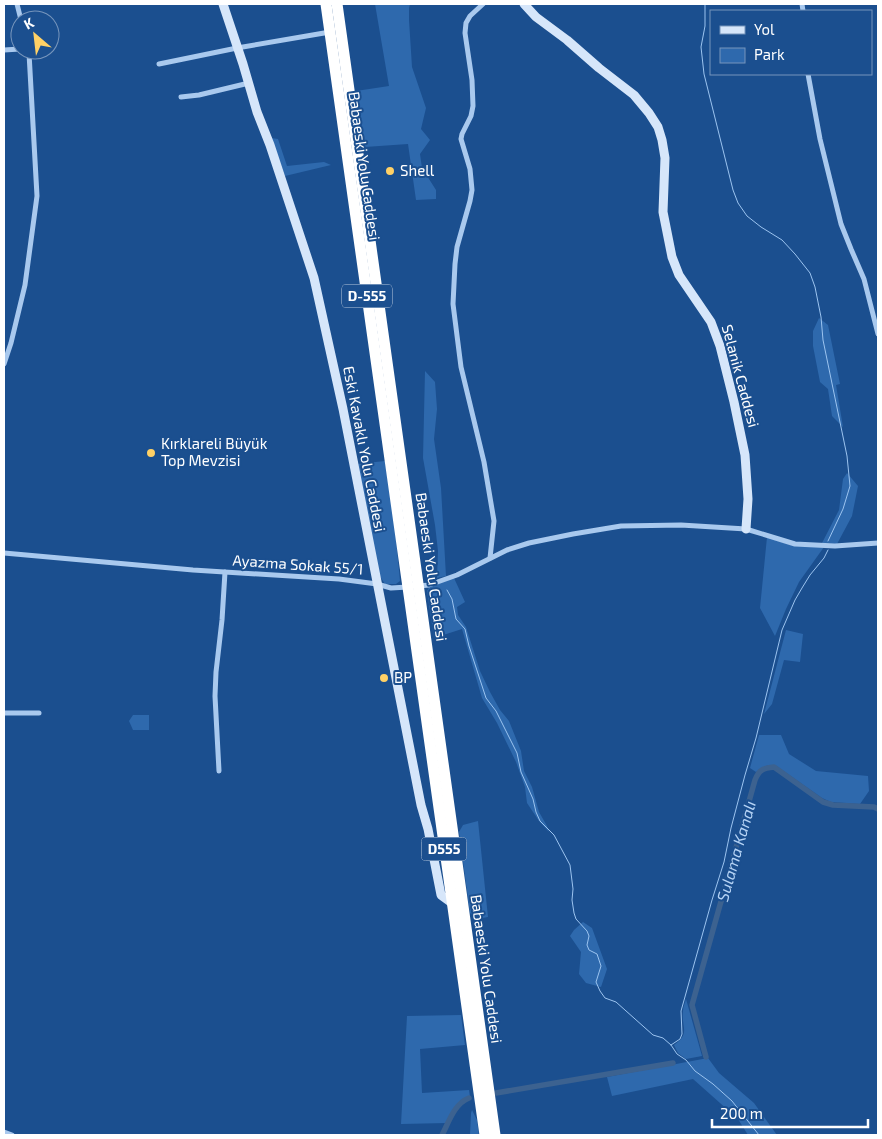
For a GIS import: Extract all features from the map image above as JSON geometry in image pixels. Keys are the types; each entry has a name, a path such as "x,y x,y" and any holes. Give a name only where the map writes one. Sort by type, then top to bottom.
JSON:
{"highway":[{"name":"Babaeski Yolu Caddesi","path":"326,4 414,587 452,903 486,1109 495,1135"},
{"name":"Babaeski Yolu Caddesi","path":"337,4 414,587 486,1109 485,1135"}],"street":[{"name":"Eski Kavaklı Yolu Caddesi","path":"223,4 317,291 343,409 421,805 442,895 452,903"},
{"path":"483,4 470,16 466,23 465,33 474,106 461,139 470,169 472,190 457,247 453,304 461,367 481,451 493,514 493,540 490,558"},
{"name":"Selanik Caddesi","path":"524,4 536,17 634,95 649,112 658,127 665,158 663,212 672,257 679,275 711,322 720,346 734,402 745,454 748,499 746,529"},
{"path":"159,64 330,32"},
{"path":"4,364 25,285 37,196 30,60"},
{"path":"808,75 820,138 841,224 850,250 864,279 878,334"},
{"path":"181,97 199,95 249,82"},
{"name":"Ayazma Sokak 55/1","path":"4,553 109,564 339,579 377,584 391,588 429,585 457,575 507,550 529,543 621,526 681,525 746,529 794,544 835,546 878,543"},
{"path":"219,771 216,672 225,572"},
{"path":"4,713 40,713"},
{"path":"4,1132 12,1135"}],"green space":[{"path":"375,4 410,4 409,20 412,67 426,108 421,129 430,140 420,154 422,168 436,190 436,199 416,200 408,144 365,147 356,91 389,86"},
{"path":"271,138 278,139 287,166 324,162 331,165 285,176"},
{"path":"819,318 828,325 840,384 836,385 843,427 832,416 828,389 820,382 813,346 813,331"},
{"path":"425,371 435,382 437,409 434,439 441,488 446,576 437,578 438,551 435,525 423,458"},
{"path":"385,461 395,528 400,581 396,584 385,584 379,575 357,464"},
{"path":"847,473 858,486 852,516 837,544 822,543 839,510 843,479"},
{"path":"767,537 794,546 824,547 799,582 775,636 760,608"},
{"path":"454,578 465,602 457,607 458,615 466,627 480,671 490,692 509,721 521,751 524,771 532,787 539,812 549,832 527,803 525,787 516,762 497,723 482,698 462,629 434,638 427,591 430,586"},
{"path":"786,630 803,634 800,662 784,660 772,704 764,714"},
{"path":"133,715 149,715 149,730 133,730 129,721"},
{"path":"759,735 781,735 789,754 816,771 868,776 869,791 860,804 831,802 822,798 775,765 766,766 756,772 750,768"},
{"path":"478,821 488,917 477,919 470,913 459,832 463,825"},
{"path":"583,922 592,928 607,969 601,987 586,983 579,974 581,952 570,936"},
{"path":"686,999 702,1056 686,1059 678,1053 674,1045 684,1033 683,1010"},
{"path":"461,1015 465,1045 420,1049 422,1093 469,1090 470,1097 458,1105 447,1123 401,1124 407,1016"},
{"path":"708,1058 719,1073 754,1103 777,1135 748,1135 738,1119 693,1079 612,1096 607,1077"},
{"path":"472,1110 477,1120 479,1135 470,1135"}],"waterway":[{"path":"705,4 705,26 701,47 704,74 733,190 738,203 747,216 782,240 795,254 810,273 815,287 823,340 847,456 850,486 843,509 828,541"},
{"path":"671,1045 680,1039 682,1034 681,1011 724,862 782,630 795,600 828,550"},
{"path":"447,590 452,599 456,619 465,629 486,698 496,711 517,753 521,772 540,821 554,835 570,865 574,913 576,919 587,931 589,950 597,954 601,966 596,982 600,991 605,998 616,1002 653,1035 663,1038 671,1045 677,1054 686,1060 695,1071 732,1101 759,1135"},
{"name":"Sulama Kanalı","path":"706,1057 692,1005 758,774 764,769 774,767 823,802 833,805 874,807 878,809"},
{"name":"Sulama Kanalı","path":"496,1093 673,1063"},
{"name":"Sulama Kanalı","path":"442,1135 459,1104 469,1098"}],"place":[{"name":"Shell","path":"390,171"},
{"name":"Kırklareli Büyük Top Mevzisi","path":"151,453"},
{"name":"BP","path":"384,678"}]}
